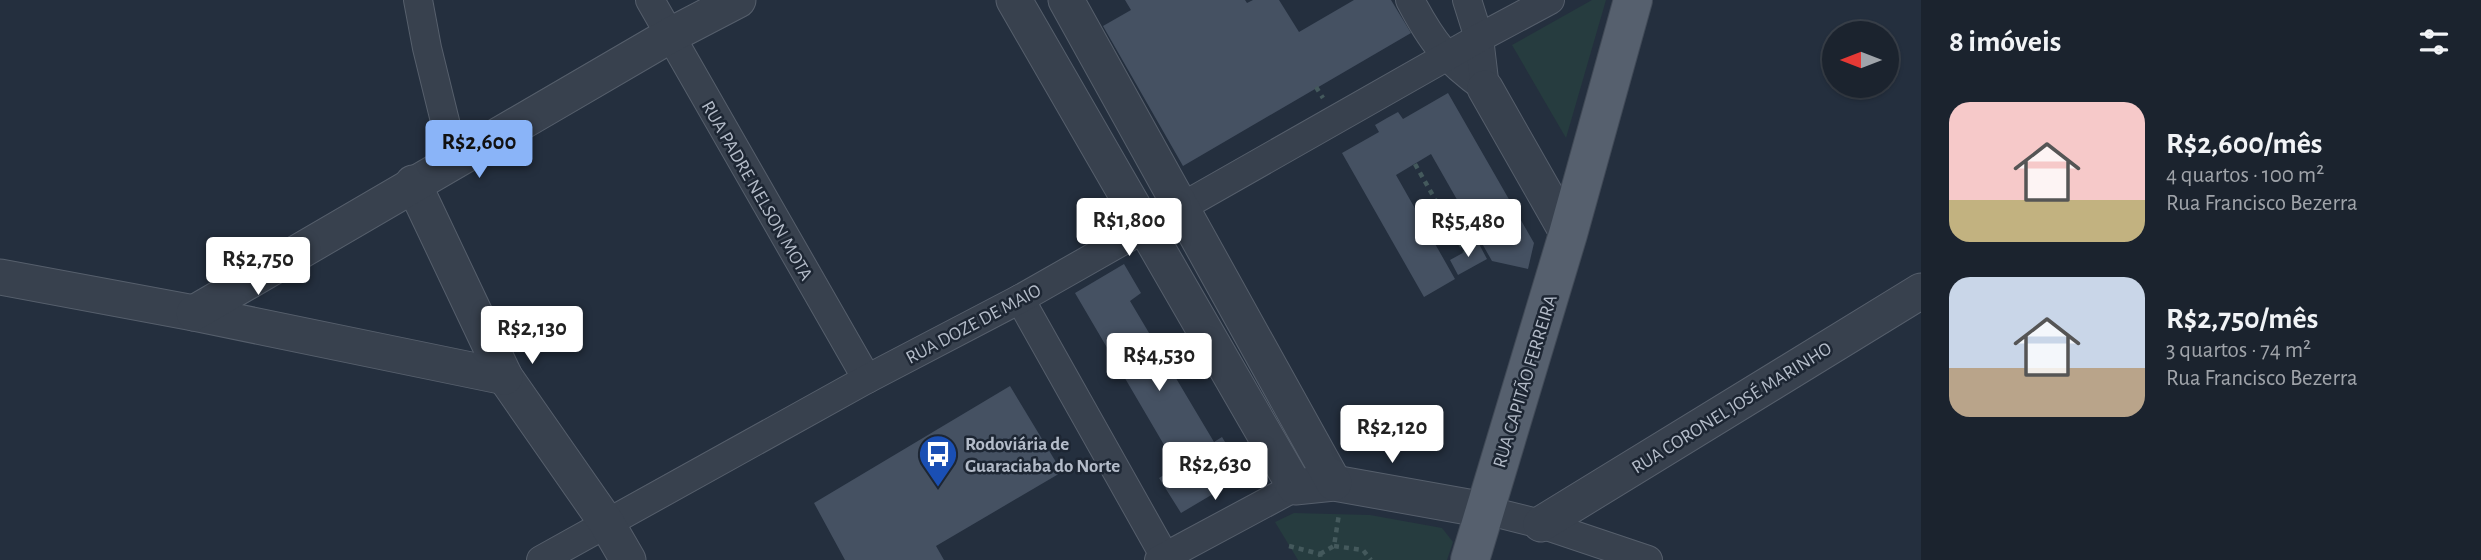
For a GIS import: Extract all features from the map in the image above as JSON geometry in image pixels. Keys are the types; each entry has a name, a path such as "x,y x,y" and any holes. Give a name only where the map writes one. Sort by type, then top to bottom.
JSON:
{"main road":[{"name":"RUA CAPITÃO FERREIRA","path":"1470,560 1568,234 1633,0"}],"street":[{"path":"418,0 454,162"},
{"name":"RUA PADRE NELSON MOTA","path":"650,0 668,36 867,379"},
{"path":"194,313 412,183 454,162 668,36 738,0"},
{"path":"1014,0 1295,487 1336,499 1485,510 1541,524 1648,560"},
{"path":"1066,0 1182,208 1336,499"},
{"path":"1410,0 1446,57 1485,88 1568,234"},
{"path":"1466,0 1479,38 1485,88"},
{"name":"RUA DOZE DE MAIO","path":"541,560 867,379 1020,299 1550,0"},
{"path":"412,183 505,377 606,522 628,560"},
{"path":"0,277 194,313 505,377"},
{"name":"RUA CORONEL JOSÉ MARINHO","path":"1541,524 1921,291"},
{"path":"1020,299 1162,558 1295,487"}],"path":[{"path":"1415,164 1465,252"},
{"path":"1334,546 1336,499"},
{"path":"1289,545 1320,557 1334,546 1363,550 1371,560"}],"green space":[{"path":"1592,0 1606,0 1566,138 1512,45"},
{"path":"1294,513 1370,515 1442,528 1453,542 1447,560 1298,560 1275,522"}],"building":[{"path":"1125,0 1245,0 1247,3 1253,0 1279,0 1299,32 1354,0 1391,0 1411,33 1183,166 1103,26 1131,10"},
{"path":"1448,93 1534,243 1528,269 1492,261 1431,154 1396,175 1455,279 1424,297 1342,153 1379,132 1375,125 1387,118 1398,112 1403,119"},
{"path":"1479,244 1487,259 1458,275 1450,260"},
{"path":"1124,264 1141,293 1130,301 1214,442 1222,437 1245,475 1181,513 1159,478 1177,467 1075,293"},
{"name":"Rodoviária de Guaraciaba do Norte","path":"1010,386 1062,472 936,546 944,560 845,560 814,503"}],"place":[{"name":"Rodoviária de Guaraciaba do Norte","path":"938,488"}]}
